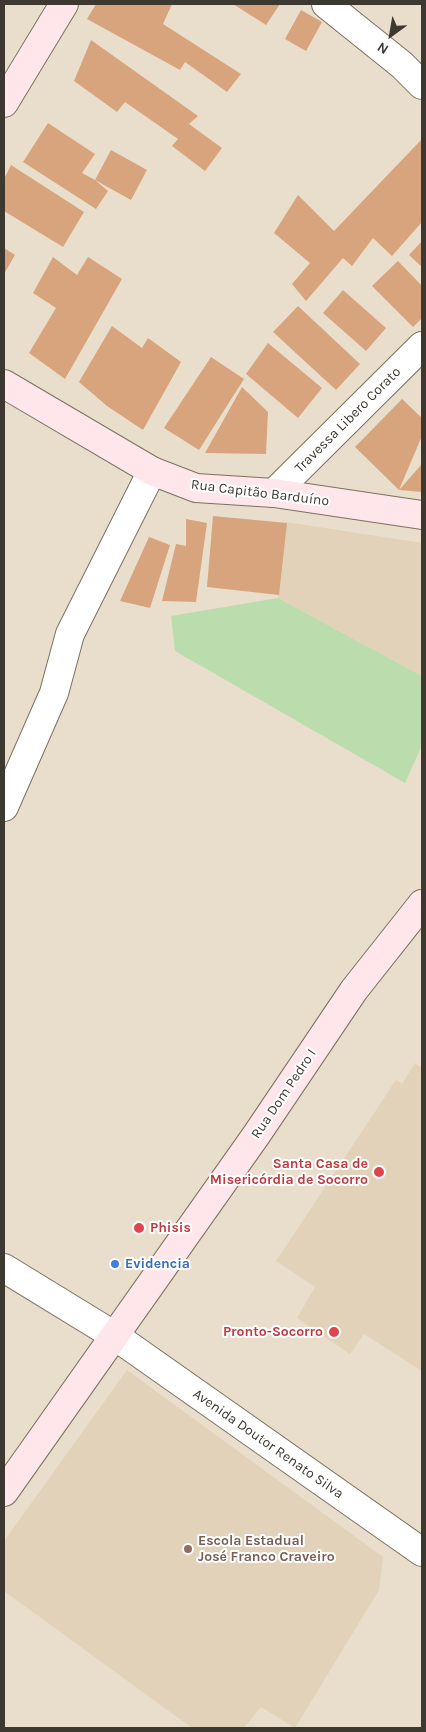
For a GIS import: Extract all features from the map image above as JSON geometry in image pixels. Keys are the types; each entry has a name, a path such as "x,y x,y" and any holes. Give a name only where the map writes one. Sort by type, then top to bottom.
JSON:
{"street":[{"path":"4,103 64,4"},
{"path":"326,4 402,65 422,85"},
{"name":"Travessa Libero Corato","path":"274,493 422,346"},
{"name":"Rua Capitão Barduíno","path":"4,384 152,471 196,488 274,493 422,515"},
{"path":"4,807 54,693 70,634 152,471"},
{"name":"Rua Dom Pedro I","path":"4,1492 257,1134 354,990 422,904"},
{"name":"Avenida Doutor Renato Silva","path":"4,1268 115,1336 422,1552"}],"shaded area":[{"path":"286,522 422,543 422,676 278,598"},
{"name":"Santa Casa de Misericórdia de Socorro","path":"415,1063 422,1068 422,1371 364,1334 350,1354 297,1318 315,1287 276,1261 396,1080 402,1084"},
{"name":"Escola Estadual José Franco Craveiro","path":"127,1370 383,1557 379,1590 295,1728 261,1707 244,1728 192,1728 4,1591 4,1541"}],"green space":[{"path":"278,598 422,676 422,745 405,783 175,651 171,616"}],"building":[{"path":"96,4 172,4 163,24 241,74 227,92 185,62 180,70 87,19"},
{"path":"233,4 280,4 266,25"},
{"path":"301,10 322,22 306,51 285,39"},
{"path":"91,40 198,116 189,124 222,148 205,171 172,146 178,139 125,102 117,112 74,81"},
{"path":"48,123 95,154 82,173 95,180 108,191 96,209 23,162"},
{"path":"422,139 422,222 392,256 373,238 352,266 343,258 306,301 292,284 310,263 274,233 298,195 334,231"},
{"path":"111,150 147,170 131,200 95,180"},
{"path":"11,165 84,212 63,247 4,211 4,179"},
{"path":"422,241 422,267 409,255"},
{"path":"4,248 15,255 4,274"},
{"path":"53,257 77,275 88,257 122,279 65,379 29,353 56,308 33,293"},
{"path":"398,261 422,286 422,318 413,327 372,286"},
{"path":"343,290 386,328 366,351 323,313"},
{"path":"298,306 360,364 336,390 273,332"},
{"path":"112,326 142,348 148,338 181,362 143,430 107,406 79,382"},
{"path":"268,343 322,388 298,418 246,374"},
{"path":"211,357 244,379 199,450 164,428"},
{"path":"242,387 268,412 266,454 205,453"},
{"path":"402,399 422,418 422,436 399,490 355,447"},
{"path":"422,464 422,492 399,490"},
{"path":"213,516 287,523 279,595 207,587"},
{"path":"186,519 207,523 196,602 162,601 176,544 186,546"},
{"path":"149,537 170,545 150,608 120,601"}],"place":[{"name":"Santa Casa de Misericórdia de Socorro","path":"379,1172"},
{"name":"Phisis","path":"139,1228"},
{"name":"Evidencia","path":"115,1264"},
{"name":"Pronto-Socorro","path":"334,1332"},
{"name":"Escola Estadual José Franco Craveiro","path":"188,1549"}]}
